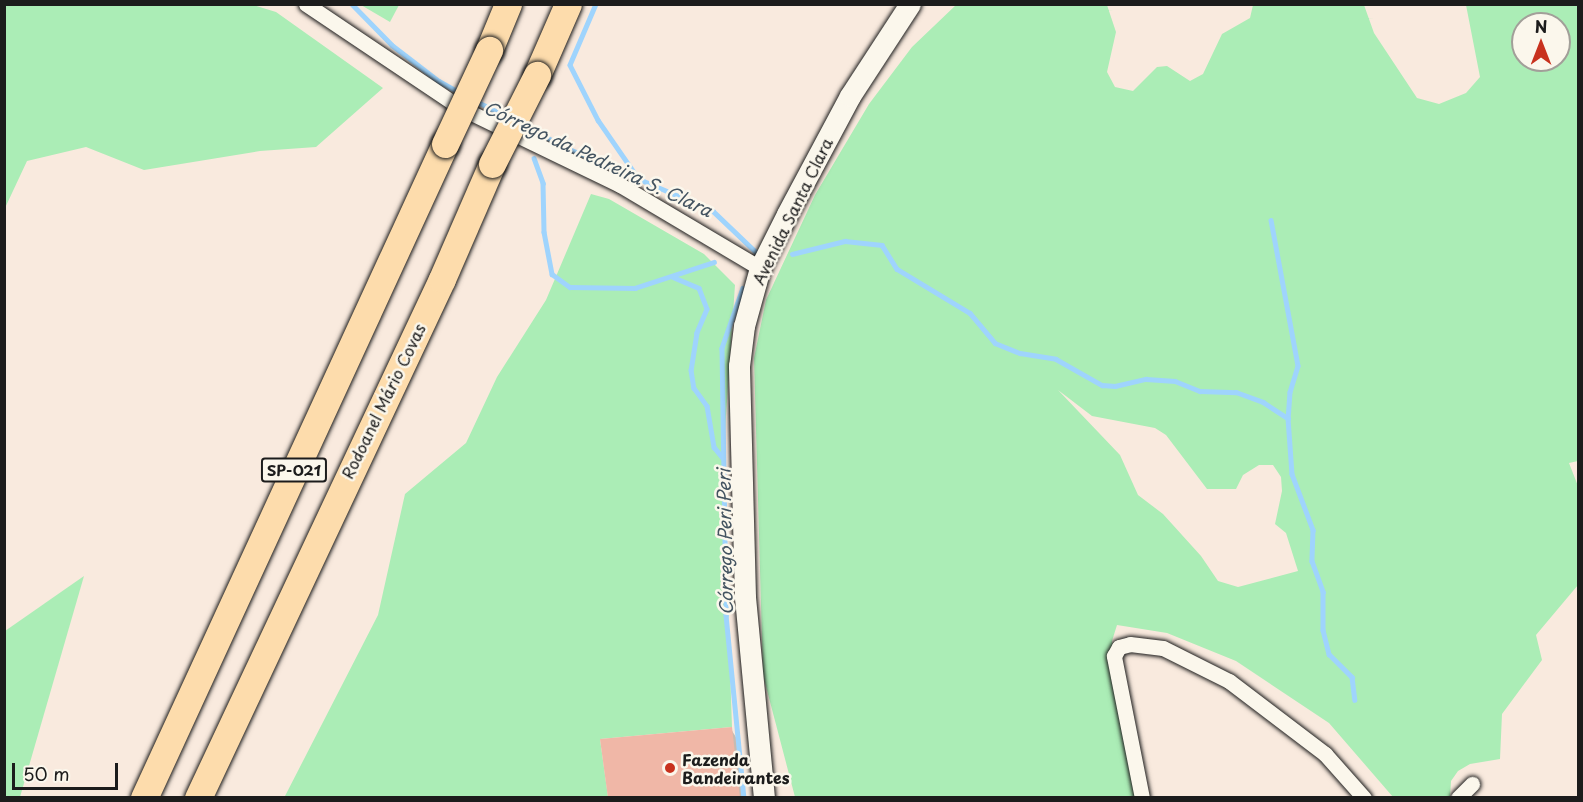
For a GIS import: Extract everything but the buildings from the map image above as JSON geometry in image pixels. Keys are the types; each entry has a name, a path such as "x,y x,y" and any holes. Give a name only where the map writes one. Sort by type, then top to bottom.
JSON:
{"highway":[{"name":"SP-021","path":"144,798 489,50 508,4"},
{"name":"Rodoanel Mário Covas","path":"198,798 442,279 492,164 537,75 568,4"}],"street":[{"path":"306,4 459,107 620,185 760,268"},
{"name":"Avenida Santa Clara","path":"764,798 745,597 739,366 745,318 760,268 850,96 910,4"},
{"path":"1142,798 1114,664 1117,649 1130,644 1163,648 1229,681 1325,754 1364,798"},
{"path":"1458,798 1472,784"}],"green space":[{"path":"5,4 253,5 276,12 383,88 316,147 260,151 144,170 86,147 27,161 5,208"},
{"path":"361,5 399,5 390,22"},
{"path":"956,5 1107,5 1116,32 1107,72 1115,87 1133,91 1157,67 1167,66 1190,81 1203,74 1222,34 1250,18 1253,5 1364,5 1374,33 1417,98 1439,104 1466,93 1480,77 1466,5 1578,5 1578,461 1569,463 1578,486 1578,585 1536,635 1542,660 1502,714 1500,759 1470,764 1458,771 1451,781 1450,797 1393,797 1329,723 1236,661 1167,633 1117,625 1112,641 1137,797 795,797 763,675 754,358 766,300 815,195 869,104 912,47","holes":["1058,390 1092,416 1155,428 1166,435 1207,489 1236,489 1243,475 1259,465 1273,465 1281,477 1282,491 1275,524 1286,533 1298,571 1238,587 1218,581 1201,556 1163,514 1138,495 1120,455"]},
{"path":"591,194 609,199 704,254 735,285 723,459 732,727 600,739 608,797 284,798 378,615 405,494 466,443 497,377 546,300"},
{"path":"84,576 20,797 5,797 5,631"}],"waterway":[{"name":"Córrego da Pedreira S. Clara","path":"352,4 392,45 439,81 461,93"},
{"path":"596,4 570,65 598,120 638,178"},
{"name":"Córrego da Pedreira S. Clara","path":"476,101 506,116"},
{"name":"Córrego da Pedreira S. Clara","path":"521,124 567,148 713,211 756,252"},
{"name":"Córrego da Pedreira S. Clara","path":"534,158 543,183 544,232 552,274 570,287 635,288 714,262"},
{"path":"1271,220 1298,366 1290,392 1288,418 1292,474 1313,530 1312,561 1323,592 1323,630 1329,654 1352,677 1355,700"},
{"name":"Córrego da Pedreira S. Clara","path":"792,254 845,241 882,245 897,269 970,313 995,343 1020,353 1056,359 1102,385 1115,386 1146,379 1175,381 1200,391 1236,392 1263,402 1288,418"},
{"name":"Córrego da Pedreira S. Clara","path":"673,277 699,288 707,309 697,333 691,370 694,388 707,406 714,447 723,458"},
{"name":"Córrego Peri Peri","path":"743,288 722,348 726,615 744,798"}],"place":[{"name":"Fazenda Bandeirantes","path":"670,768"}]}
